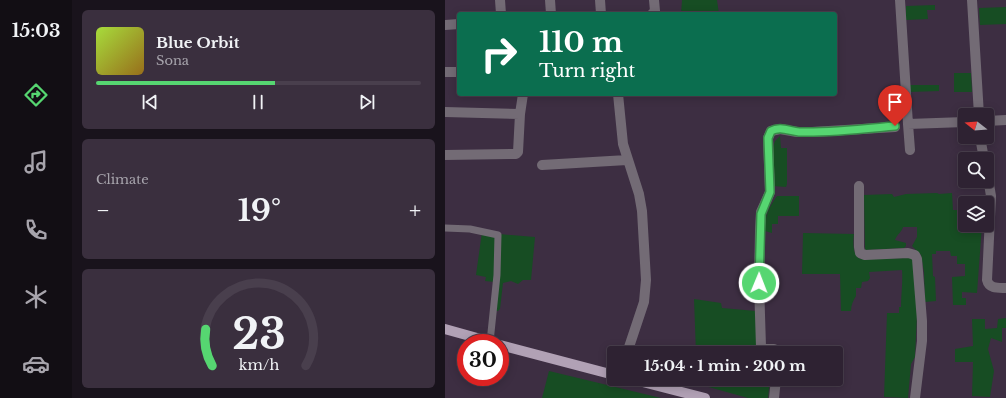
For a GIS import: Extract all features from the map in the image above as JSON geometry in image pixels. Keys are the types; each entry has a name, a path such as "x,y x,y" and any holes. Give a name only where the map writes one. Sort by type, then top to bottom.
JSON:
{"main road":[{"path":"445,328 465,334"},
{"path":"509,346 607,373"},
{"path":"658,386 705,398"}],"street":[{"path":"500,0 501,12"},
{"path":"550,0 551,12"},
{"path":"600,0 601,12"},
{"path":"654,0 654,12"},
{"path":"900,0 910,150"},
{"path":"972,0 979,108"},
{"path":"445,25 457,24"},
{"path":"445,72 457,72"},
{"path":"445,155 516,154 518,152 523,96"},
{"path":"617,96 623,144 639,194 642,211 646,280 644,302 629,346"},
{"path":"445,112 520,114"},
{"path":"994,121 1006,120"},
{"path":"908,124 958,122"},
{"path":"761,346 759,283 760,231 761,212 770,192 769,134 774,129 812,132 895,126"},
{"path":"542,165 627,160"},
{"path":"859,186 860,253 865,255 908,253 915,255 917,259 922,328 915,398"},
{"path":"990,188 991,196 987,280 988,285 991,287 1006,288"},
{"path":"445,228 470,230 498,235 493,334"},
{"path":"774,398 775,386"}],"green space":[{"path":"682,0 717,0 719,12 681,12"},
{"path":"935,5 935,10 927,10 928,19 906,20 906,6"},
{"path":"1006,7 1006,24 980,25 979,8"},
{"path":"954,73 971,73 972,92 954,92"},
{"path":"909,85 939,85 939,91 909,92"},
{"path":"780,136 781,148 787,148 786,187 773,186 773,147 775,141"},
{"path":"952,193 953,210 958,210 958,232 981,232 977,293 962,292 962,298 966,298 966,305 953,305 952,277 965,276 965,264 957,264 957,256 951,256 950,251 936,251 936,254 932,254 936,301 925,302 924,272 921,255 912,246 917,237 917,227 903,227 897,236 895,240 906,243 904,248 865,249 864,195 892,194 894,197 906,194"},
{"path":"777,196 799,196 799,216 778,216 778,224 772,224 772,233 765,231 766,216"},
{"path":"482,232 498,235 495,282 485,281 486,277 476,275"},
{"path":"803,233 854,234 853,244 855,252 861,259 913,258 917,314 915,357 911,364 908,398 884,397 887,313 899,313 899,307 901,307 902,270 869,272 870,278 868,281 862,282 861,288 856,288 856,296 852,303 851,311 841,311 840,274 802,274"},
{"path":"499,234 535,237 531,280 523,280 518,284 511,281 503,283 500,309 495,311"},
{"path":"694,299 721,303 722,308 756,311 757,346 696,346"},
{"path":"1006,318 1006,328 1002,328 1002,342 991,338 988,349 994,371 990,397 972,396 973,362 955,362 955,349 973,346 972,319 985,319 985,329 997,328 998,319"},
{"path":"549,371 661,398 542,398"},
{"path":"705,386 769,386 768,398 748,398"}],"route":[{"path":"759,283 761,214 768,198 771,185 768,138 771,131 774,129 785,129 797,132 812,132 895,126"}]}
